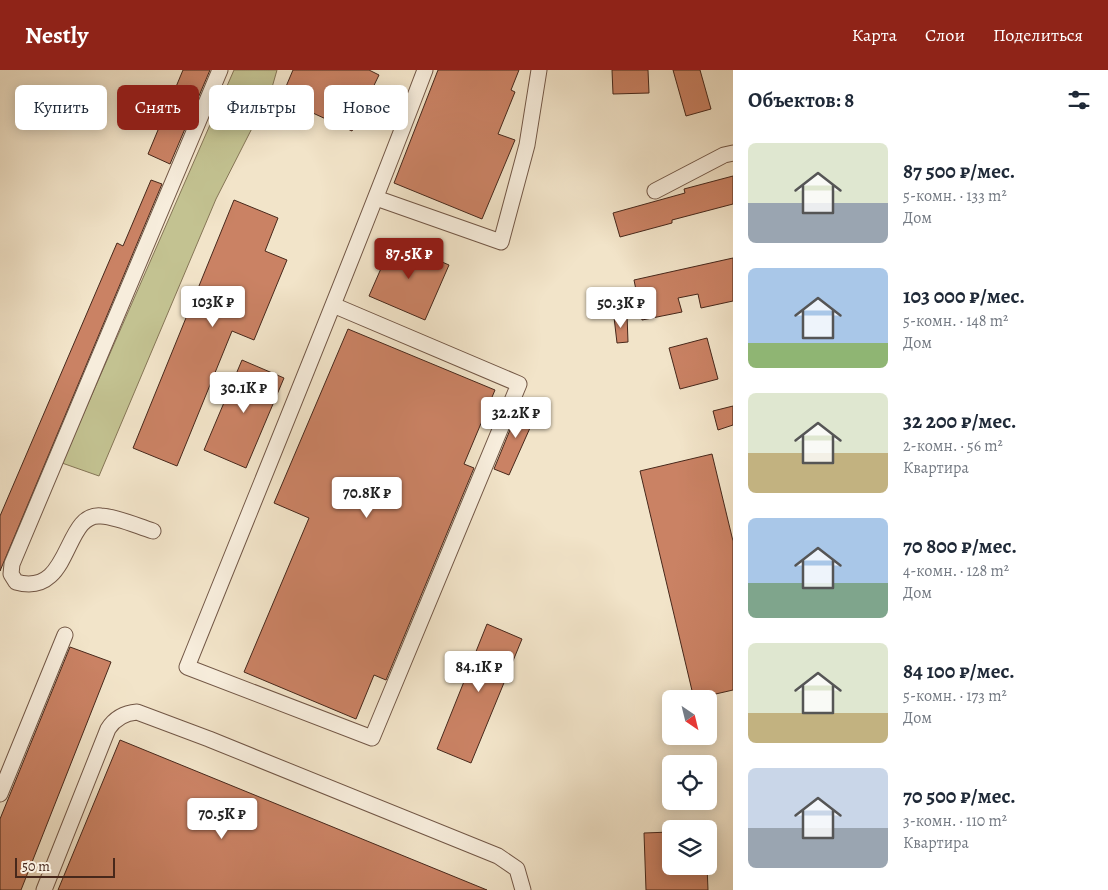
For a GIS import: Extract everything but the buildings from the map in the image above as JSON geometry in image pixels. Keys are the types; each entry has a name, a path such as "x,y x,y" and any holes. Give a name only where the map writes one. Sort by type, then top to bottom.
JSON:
{"lane":[{"path":"153,531 100,515 87,519 78,531 59,566 46,580 29,586 16,582 12,574 12,564 220,70"},
{"path":"333,305 519,384 372,738 187,667 376,198 425,70"},
{"path":"376,198 501,242 527,145 539,70"},
{"path":"656,191 724,155 733,153"},
{"path":"0,794 65,635"},
{"path":"44,890 108,729 118,718 128,713 137,712 209,739 498,856 517,869 523,890"}],"shaded area":[{"path":"234,70 277,70 273,85 227,85"},
{"path":"209,127 209,130 251,130 216,199 99,476 62,463"}]}
